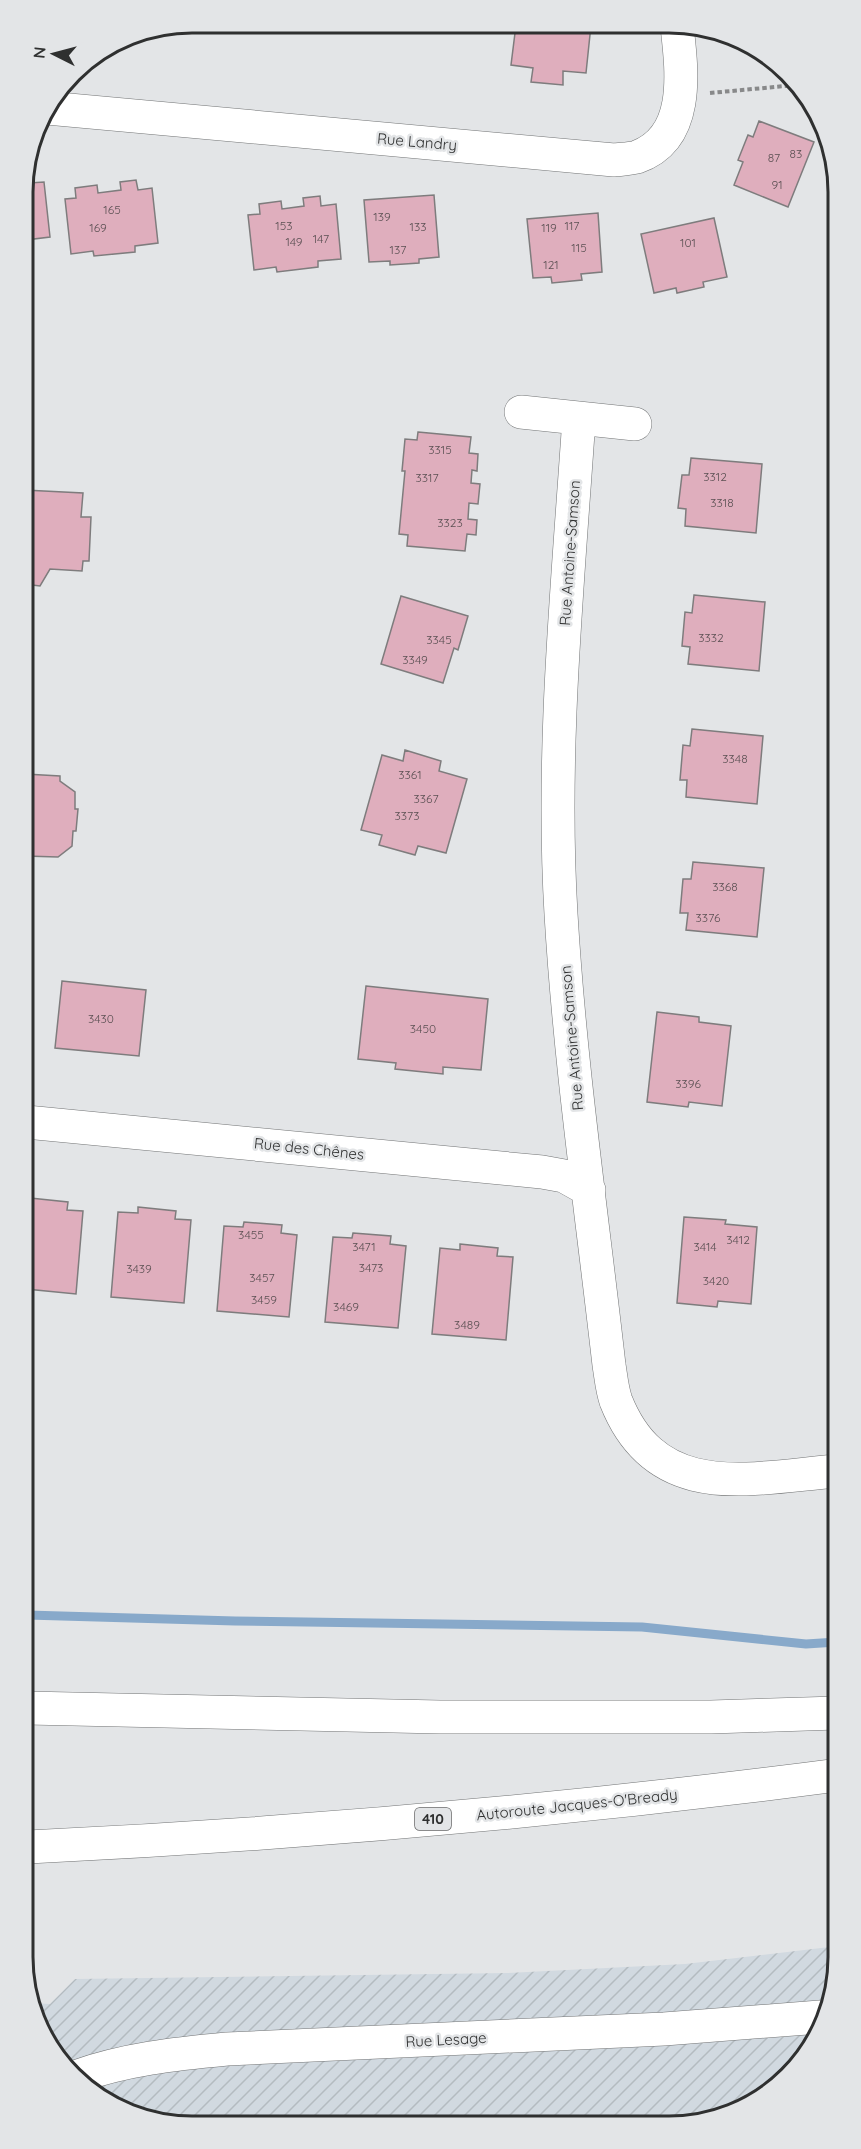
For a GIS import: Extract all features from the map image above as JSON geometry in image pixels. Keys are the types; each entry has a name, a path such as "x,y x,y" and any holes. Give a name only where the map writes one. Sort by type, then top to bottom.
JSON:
{"main road":[{"name":"Rue Landry","path":"56,109 614,160 636,157 656,147 667,135 677,117 681,61 678,33"},
{"path":"521,412 635,424"},
{"name":"Rue Antoine-Samson","path":"579,418 561,698 559,843 561,914 580,1117 615,1400 627,1423 645,1447 667,1465 690,1475 720,1479 750,1479 828,1472"},
{"name":"Rue des Chênes","path":"33,1123 542,1172 564,1176 589,1190"},
{"path":"33,1708 440,1717 711,1717 828,1713"},
{"name":"Autoroute Jacques-O'Bready","path":"33,1847 397,1823 639,1799 828,1776"},
{"name":"Rue Lesage","path":"84,2074 115,2064 227,2049 664,2029 816,2017"}],"path":[{"path":"681,61 709,94 787,86"}],"shaded area":[{"path":"828,1947 827,1978 823,1998 807,2036 795,2054 774,2077 739,2100 710,2111 690,2115 182,2116 161,2113 122,2100 87,2077 66,2054 54,2036 40,2003 50,2004 75,1979 508,1973 685,1964"}],"building":[{"path":"515,33 590,33 586,73 563,71 563,85 531,82 533,68 511,65"},
{"path":"759,121 814,142 788,207 734,185 743,162 738,160 748,135 753,137"},
{"path":"136,180 138,190 152,188 158,243 135,246 135,252 94,256 93,251 71,254 65,199 76,198 75,188 97,185 98,193 121,190 120,182"},
{"path":"44,182 50,237 33,239 33,183"},
{"path":"434,195 439,257 419,259 419,263 390,265 390,261 369,262 364,200"},
{"path":"320,196 321,206 336,204 341,259 318,261 318,267 277,272 276,267 254,270 248,215 260,214 259,204 281,201 282,209 304,206 303,198"},
{"path":"598,213 602,272 581,274 582,280 552,283 551,277 533,278 527,219"},
{"path":"714,218 727,277 703,282 704,287 677,293 676,288 654,293 641,234"},
{"path":"418,432 471,437 469,453 478,454 477,471 472,470 471,483 480,484 478,504 469,503 468,519 477,520 476,535 467,534 465,551 407,546 408,535 399,534 405,471 402,471 405,439 417,440"},
{"path":"691,458 762,464 756,533 685,526 686,509 678,508 682,475 689,475"},
{"path":"33,490 83,493 81,517 91,517 89,561 83,561 82,571 50,569 40,586 33,585"},
{"path":"694,595 765,602 759,671 688,664 690,647 682,646 685,612 692,613"},
{"path":"401,596 468,616 458,650 454,648 443,683 381,664"},
{"path":"692,729 763,736 757,804 686,797 687,780 680,780 683,745 690,746"},
{"path":"405,750 441,761 439,771 467,779 446,853 418,846 415,855 379,845 382,835 361,830 382,755 403,761"},
{"path":"33,774 60,776 60,781 75,792 75,809 78,809 76,831 73,831 72,846 58,857 33,856"},
{"path":"693,862 764,868 757,937 686,930 688,913 680,913 683,879 691,879"},
{"path":"62,981 146,990 139,1056 55,1048"},
{"path":"366,986 488,999 481,1070 443,1067 443,1074 395,1069 396,1063 358,1059"},
{"path":"657,1012 699,1017 699,1022 731,1026 722,1106 689,1102 688,1107 647,1102"},
{"path":"33,1198 68,1202 67,1210 83,1211 76,1294 33,1290"},
{"path":"138,1207 176,1211 175,1219 191,1220 184,1303 111,1297 118,1212 138,1213"},
{"path":"684,1217 726,1220 725,1224 757,1227 751,1304 718,1301 717,1307 677,1303"},
{"path":"244,1222 282,1225 281,1233 297,1235 289,1317 217,1311 224,1226 243,1227"},
{"path":"353,1233 391,1236 390,1244 406,1246 398,1328 325,1322 333,1237 352,1238"},
{"path":"460,1244 498,1248 497,1256 513,1257 506,1340 432,1334 440,1248 460,1250"}],"waterway":[{"path":"33,1615 235,1621 642,1627 806,1644 828,1643"}]}
